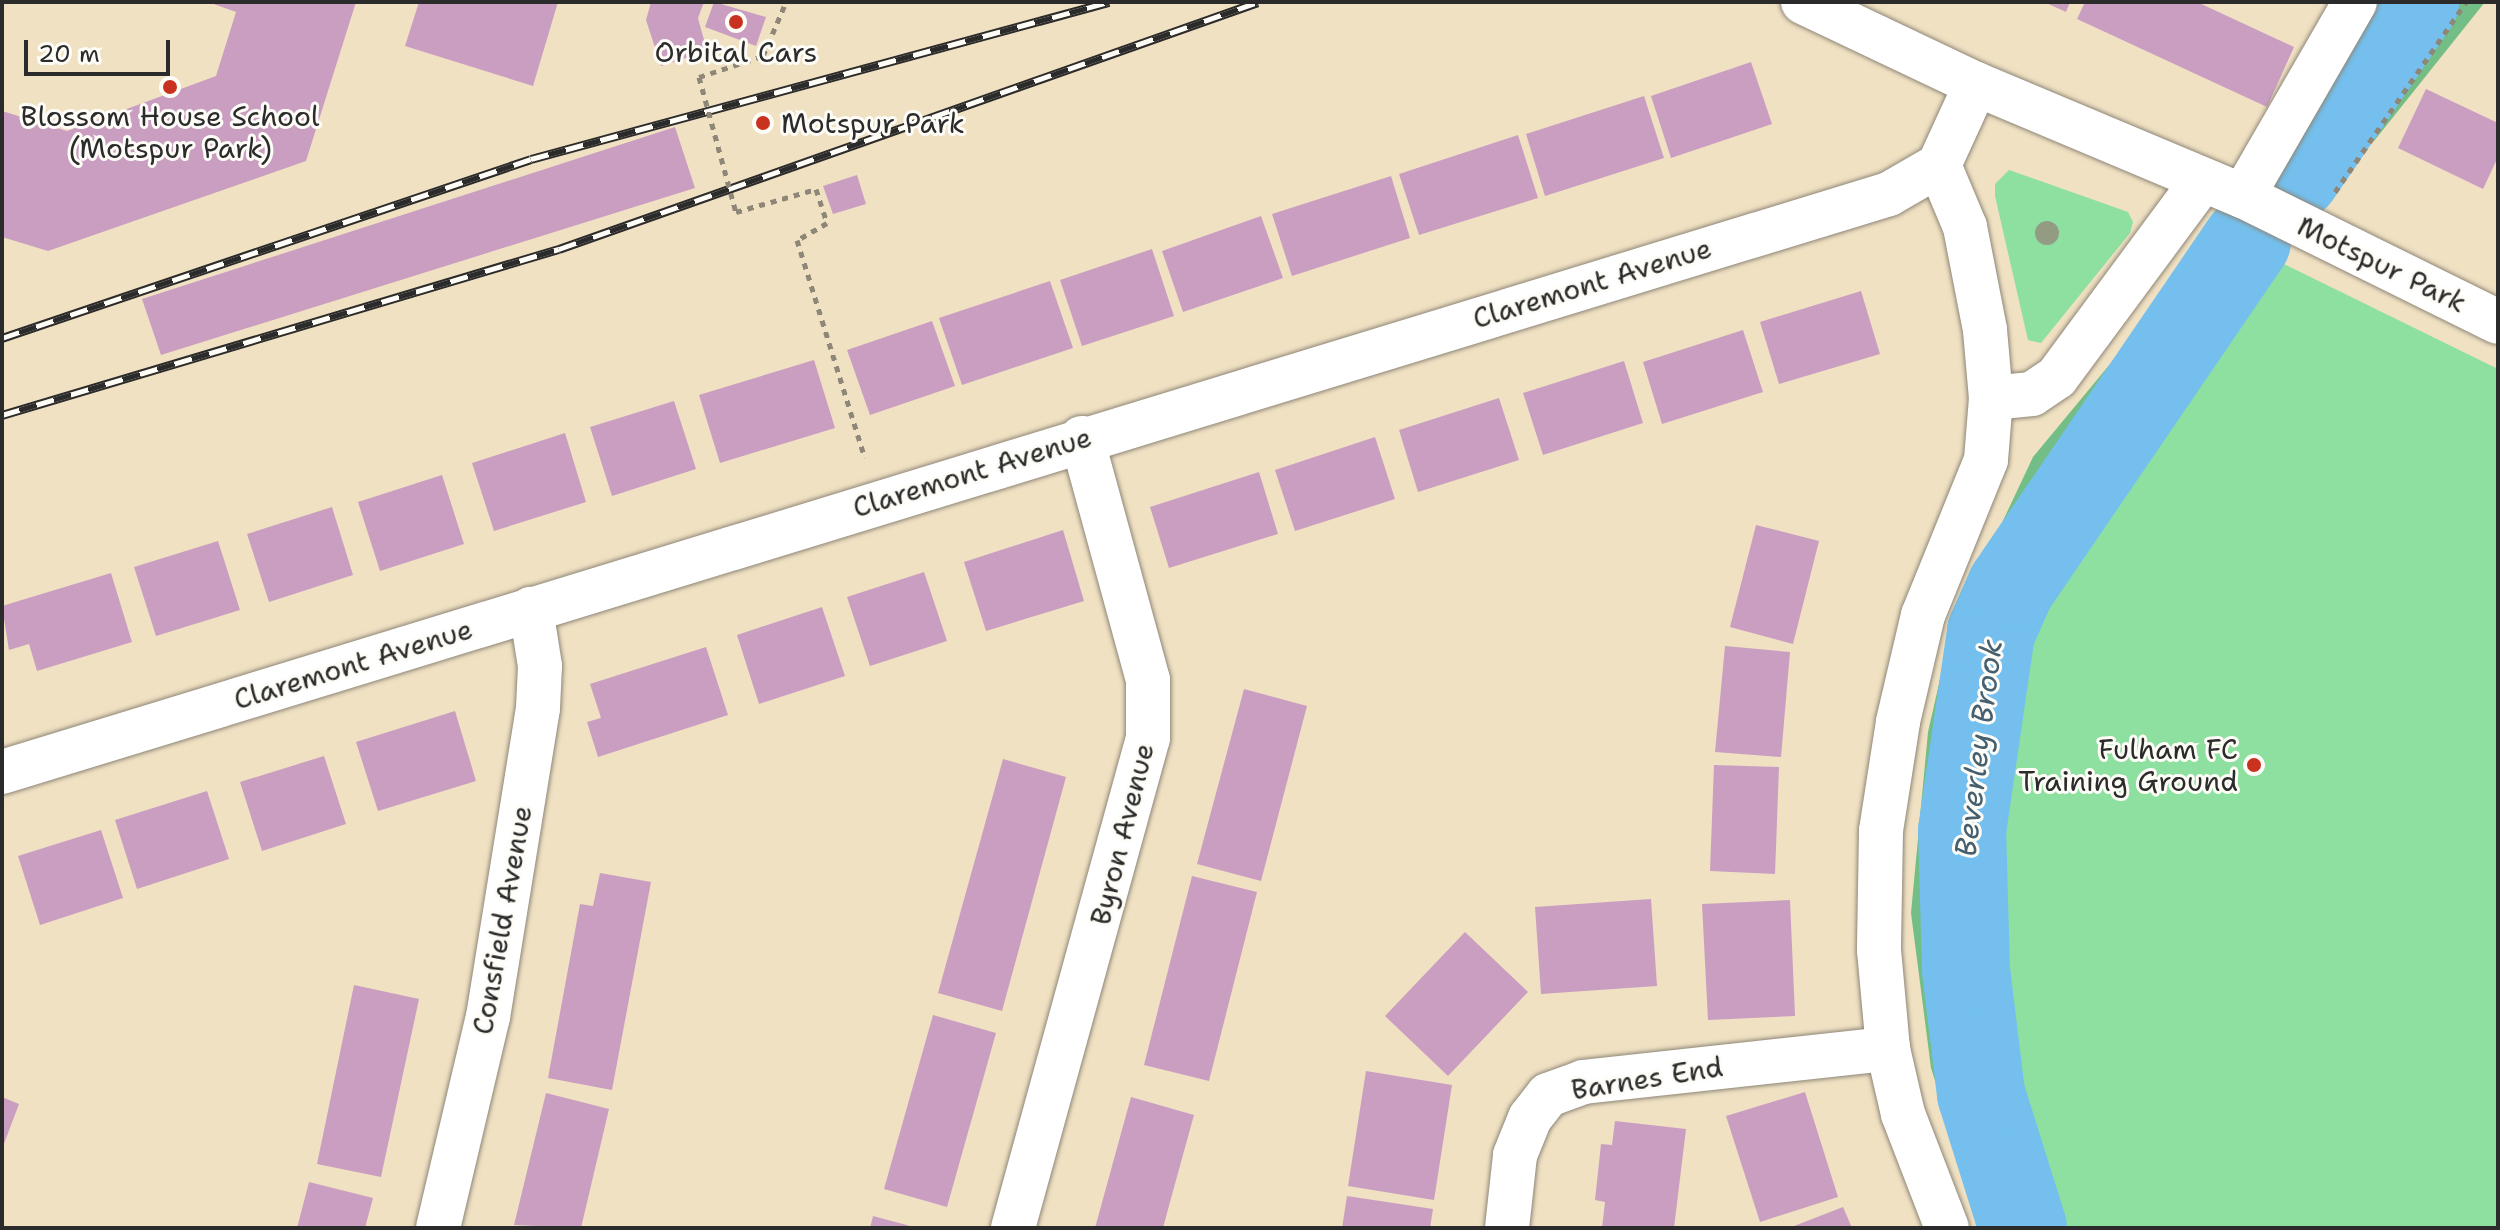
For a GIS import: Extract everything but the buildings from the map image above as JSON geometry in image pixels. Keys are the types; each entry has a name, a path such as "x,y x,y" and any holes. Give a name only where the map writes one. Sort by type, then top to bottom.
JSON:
{"street":[{"name":"Motspur Park","path":"1803,2 1976,84 2255,202 2498,322"},
{"path":"2255,202 2355,2"},
{"path":"1947,1228 1915,1151 1888,1049 1879,950 1883,816 1923,615 1986,460 1991,398 1985,330 1965,227 1939,165 1976,84"},
{"name":"Claremont Avenue","path":"2,772 1082,438 1889,194 1939,165"},
{"path":"1991,398 2032,394 2057,377 2203,180"},
{"name":"Byron Avenue","path":"1013,1228 1148,738 1148,680 1082,438"},
{"name":"Consfield Avenue","path":"438,1228 488,1017 538,708 540,666 531,609"},
{"name":"Barnes End","path":"1507,1228 1515,1155 1530,1118 1548,1095 1583,1082 1888,1049"}],"path":[{"path":"786,2 763,56 699,77 736,212 816,189 827,223 797,240 879,501"},
{"path":"2326,204 2466,2"}],"green space":[{"path":"2391,2 2485,2 2374,141 2356,145 2317,120 2316,108"},
{"path":"2009,170 2128,212 2133,222 2130,233 2041,343 2028,340 1995,196 1995,184"},
{"path":"2222,229 2282,264 2028,614 1993,917 2015,1105 2061,1228 1982,1228 1931,1068 1911,913 1928,732 1951,631 2033,457"},
{"name":"Fulham FC Training Ground","path":"2280,262 2498,369 2498,1228 2061,1228 2015,1105 1993,917 2028,613"}],"waterway":[{"name":"Beverley Brook","path":"2296,176 2415,2"},
{"name":"Beverley Brook","path":"2023,1228 1981,1094 1966,970 1962,831 1991,632 2011,587 2247,241"}],"railway":[{"path":"2,338 531,159 1109,2"},
{"path":"2,415 559,249 1258,2"}],"place":[{"name":"Orbital Cars","path":"736,22"},
{"name":"Blossom House School (Motspur Park)","path":"170,87"},
{"name":"Motspur Park","path":"763,123"},
{"name":"Fulham FC Training Ground","path":"2254,765"}]}
